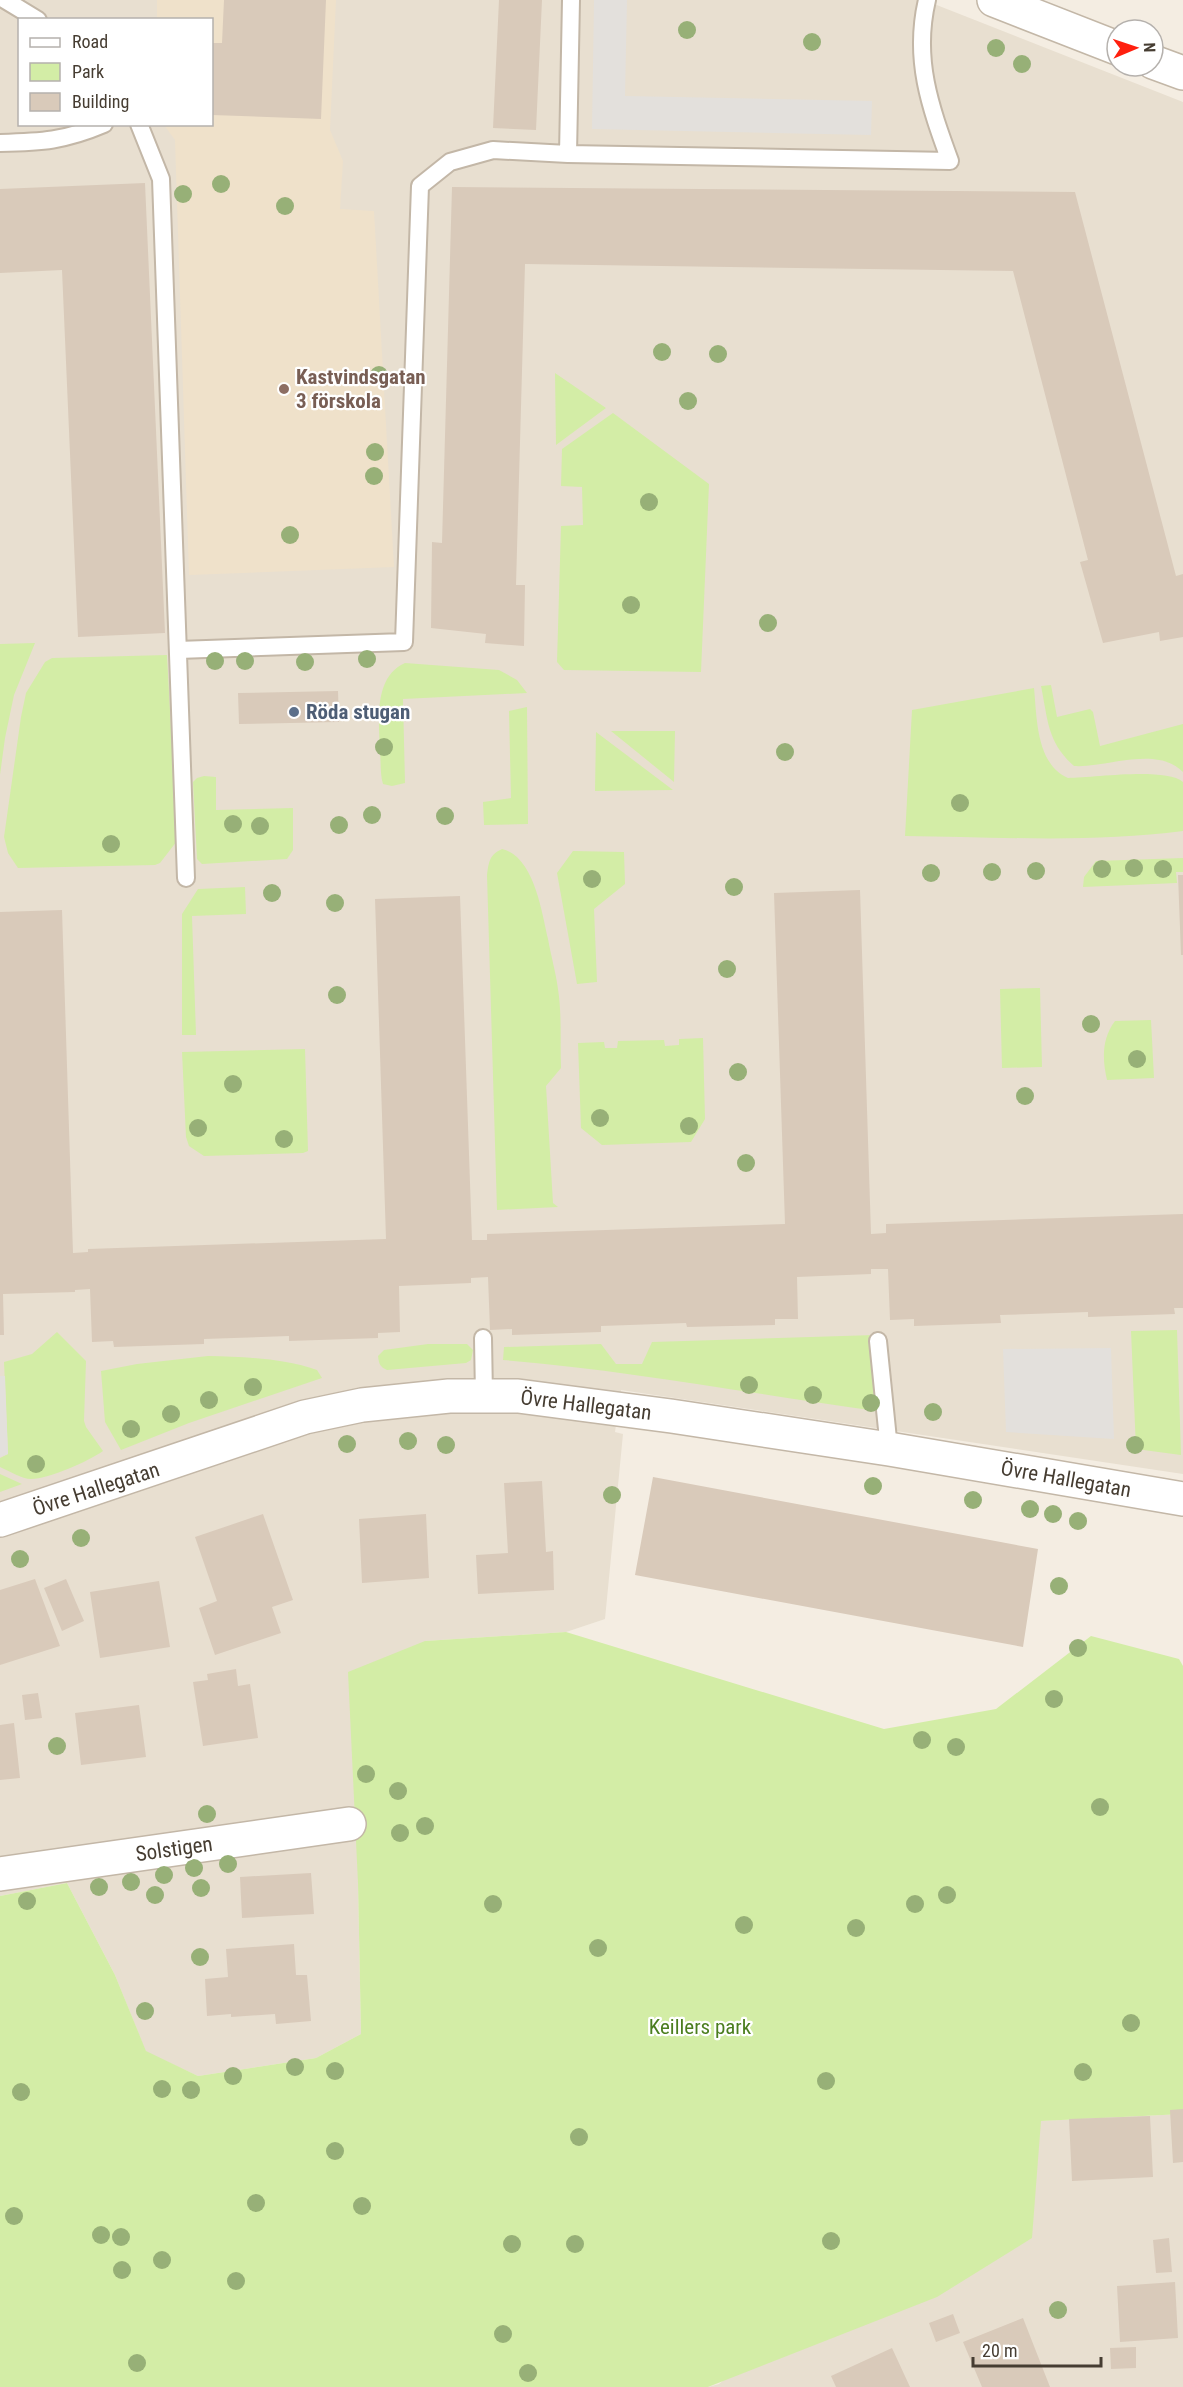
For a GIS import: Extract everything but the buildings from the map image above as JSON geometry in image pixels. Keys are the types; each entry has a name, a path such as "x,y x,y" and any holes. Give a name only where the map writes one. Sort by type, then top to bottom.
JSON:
{"street":[{"path":"994,0 1105,43"},
{"path":"1165,66 1183,73"},
{"name":"Övre Hallegatan","path":"0,1520 305,1417 362,1405 449,1396 518,1396 636,1411 889,1449 1183,1499"},
{"name":"Solstigen","path":"0,1874 349,1824"}],"lane":[{"path":"4,0 35,18"},
{"path":"568,154 571,0"},
{"path":"178,650 404,642 420,186 450,162 493,150 568,154 950,161 923,78 921,24 927,0"},
{"path":"0,143 49,142 77,135 99,126"},
{"path":"140,126 161,179 186,878"},
{"path":"483,1338 484,1396"},
{"path":"878,1341 889,1449"}],"shaded area":[{"path":"0,0 924,0 1105,71 1105,78 1122,78 1183,102 1183,1474 621,1390 615,1432 623,1434 605,1619 566,1632 425,1641 358,1883 361,2034 316,2058 198,2076 146,2052 115,1975 67,1883 0,1896"},
{"name":"Kastvindsgatan 3 förskola","path":"157,0 336,0 330,130 343,161 340,209 374,211 394,567 189,575 175,140 165,126 213,126 213,18 157,18"},
{"path":"594,0 627,0 625,96 872,101 871,135 592,129"},
{"path":"1111,1348 1114,1439 1006,1432 1003,1349"},
{"path":"0,1376 5,1376 8,1454 0,1457"},
{"path":"1183,2114 1183,2387 708,2387 719,2384 1040,2121"}],"green space":[{"path":"555,373 606,408 556,445"},
{"path":"613,413 709,484 701,672 564,670 557,662 561,526 583,525 582,487 561,486 562,449"},
{"path":"35,643 14,695 0,775 0,644"},
{"path":"167,655 177,841 160,863 155,865 18,868 8,853 4,837 26,693 45,662 52,658"},
{"path":"405,663 499,670 517,680 527,693 403,699 405,783 392,786 383,784 379,727 380,702 387,679"},
{"path":"1051,685 1057,717 1090,709 1093,712 1100,746 1183,724 1183,772 1172,764 1145,759 1074,766 1058,748 1047,720 1041,686"},
{"path":"1034,688 1040,739 1044,751 1057,771 1068,778 1145,774 1161,775 1183,782 1183,831 1079,838 905,836 912,710"},
{"path":"527,707 528,824 484,825 483,802 511,798 509,711"},
{"path":"611,731 675,731 674,782"},
{"path":"596,732 673,790 595,791"},
{"path":"204,776 216,777 216,810 293,808 293,850 287,859 202,864 197,859 193,782"},
{"path":"502,849 513,854 522,862 535,887 557,983 561,1068 546,1086 553,1203 558,1207 497,1210 487,875 492,856"},
{"path":"573,851 624,852 625,884 594,909 597,982 577,984 557,873"},
{"path":"1183,858 1183,872 1176,872 1177,883 1083,887 1084,877 1096,861"},
{"path":"245,887 246,914 192,916 196,1035 182,1035 182,914 198,889"},
{"path":"1040,988 1042,1067 1002,1068 1000,989"},
{"path":"1151,1020 1154,1078 1107,1080 1104,1049 1115,1021"},
{"path":"703,1038 705,1119 691,1142 602,1145 581,1128 578,1043 604,1042 605,1048 617,1048 618,1041 664,1040 665,1046 679,1045 679,1039"},
{"path":"305,1049 308,1151 204,1156 189,1146 186,1137 182,1052"},
{"path":"1177,1330 1181,1455 1136,1449 1131,1331"},
{"path":"57,1332 86,1361 84,1421 103,1451 58,1473 27,1479 0,1467 0,1458 8,1454 4,1362 32,1354"},
{"path":"875,1335 877,1411 643,1376 503,1360 504,1347 601,1344 616,1364 642,1364 652,1342"},
{"path":"428,1344 467,1344 473,1350 471,1360 466,1363 387,1370 379,1363 378,1356 384,1350"},
{"path":"208,1356 290,1363 317,1370 322,1378 189,1423 121,1450 105,1422 101,1371 137,1364"},
{"path":"0,1474 22,1484 0,1492"},
{"name":"Keillers park","path":"566,1632 884,1729 996,1709 1091,1636 1179,1659 1183,1666 1183,2114 1041,2121 1032,2238 937,2297 708,2387 0,2387 0,1896 67,1883 115,1975 146,2051 198,2076 316,2058 361,2034 358,1883 348,1672 425,1641"}],"place":[{"name":"Kastvindsgatan 3 förskola","path":"284,389"},
{"name":"Röda stugan","path":"294,712"}]}
